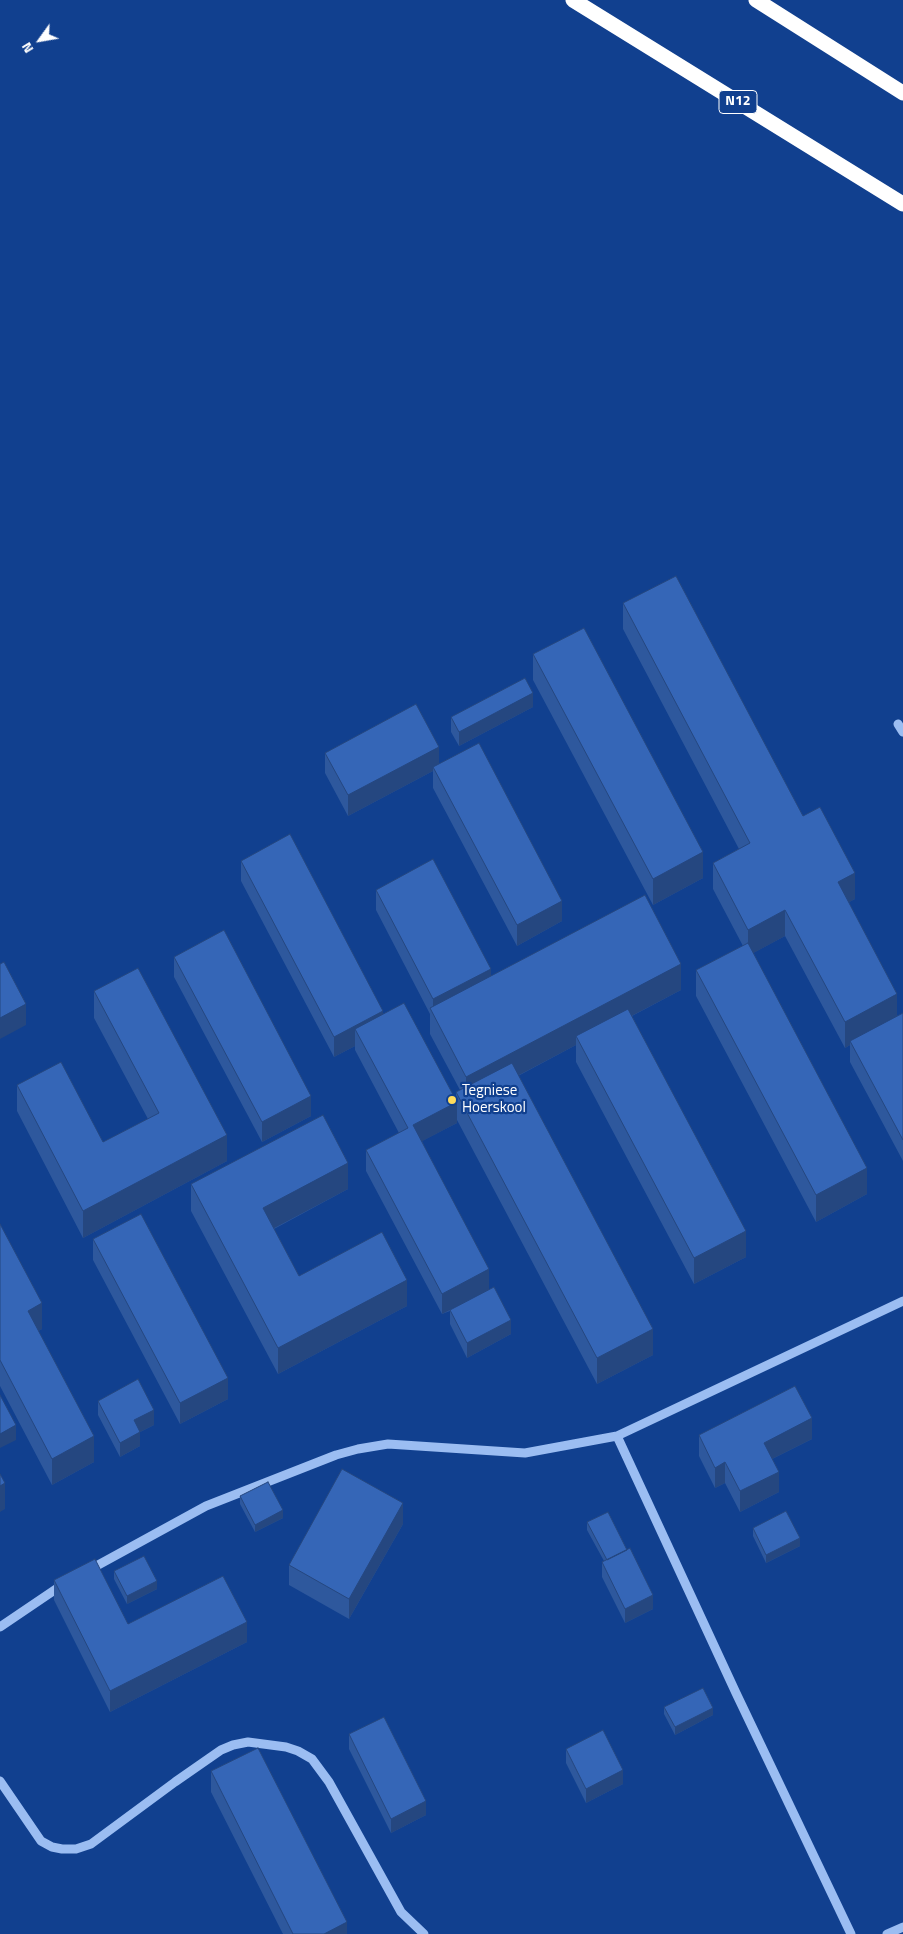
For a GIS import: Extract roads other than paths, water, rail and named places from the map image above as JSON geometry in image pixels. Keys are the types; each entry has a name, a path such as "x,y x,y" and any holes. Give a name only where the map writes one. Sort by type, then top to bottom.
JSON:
{"highway":[{"name":"N12","path":"573,0 903,204"},
{"path":"756,0 903,93"}],"lane":[{"path":"0,1628 28,1607 76,1577 206,1506 336,1455 388,1444 524,1453 617,1436 903,1300"},
{"path":"617,1436 851,1934"},
{"path":"0,1781 41,1840 52,1847 76,1849 91,1844 221,1750 248,1742 286,1747 298,1751 312,1759 329,1782 401,1912 424,1934"},
{"path":"886,1934 903,1928"}],"place":[{"name":"Tegniese Hoerskool","path":"452,1100"}]}
